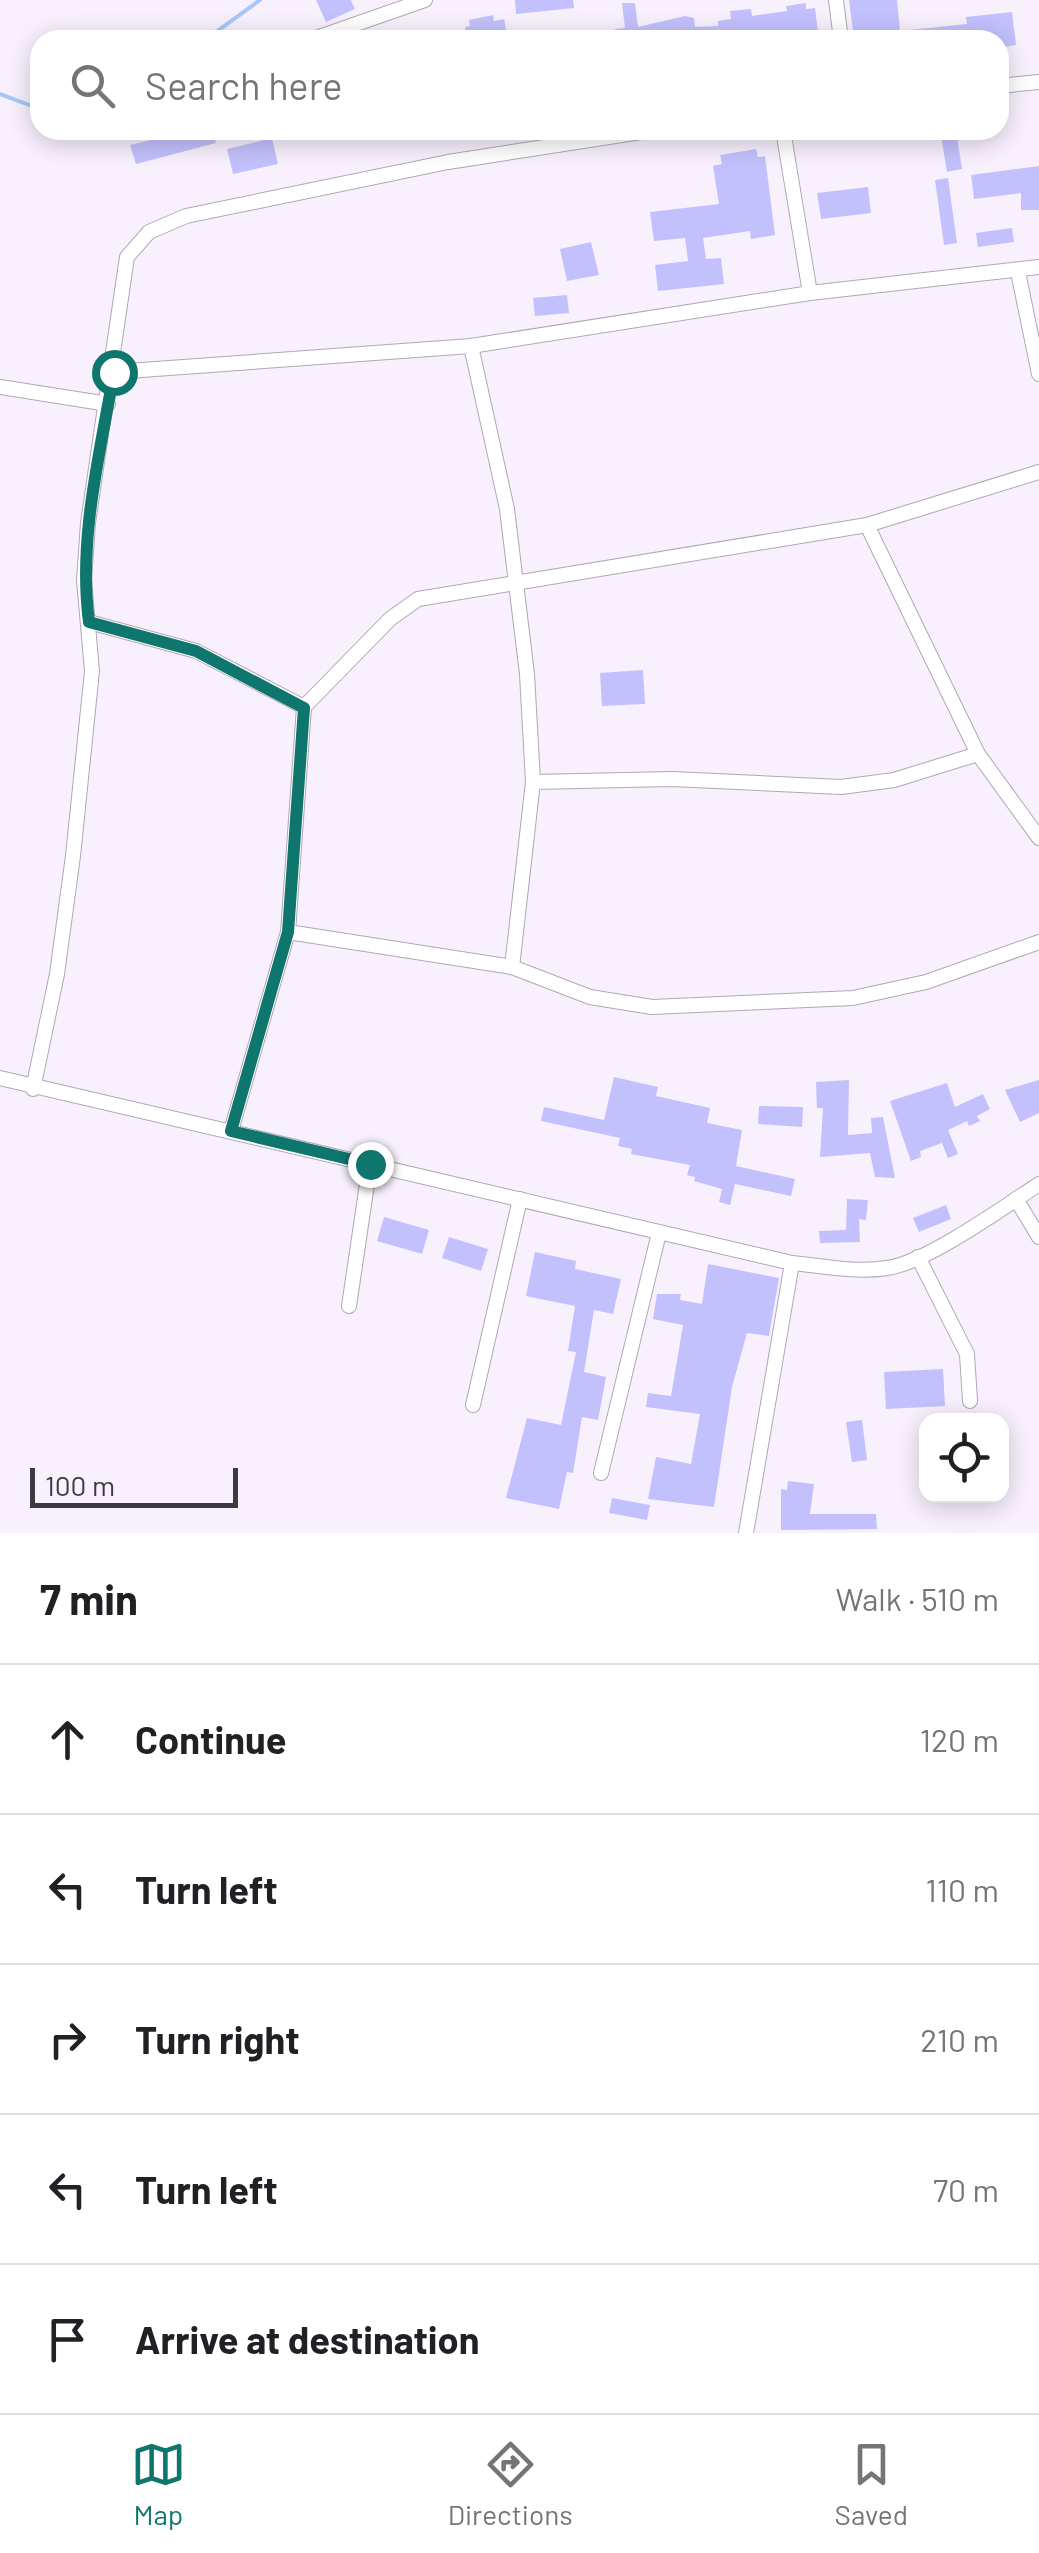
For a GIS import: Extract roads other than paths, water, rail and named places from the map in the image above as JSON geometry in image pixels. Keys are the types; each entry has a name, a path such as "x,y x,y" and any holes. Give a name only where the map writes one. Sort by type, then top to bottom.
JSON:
{"street":[{"path":"339,30 424,0"},
{"path":"836,0 840,30"},
{"path":"1009,85 1039,82"},
{"path":"33,1089 57,974 72,856 92,671 84,580 88,523 114,372 127,257 149,232 186,216 265,197 596,140"},
{"path":"785,140 810,293"},
{"path":"114,372 471,346 810,293 1039,267"},
{"path":"1018,272 1039,374"},
{"path":"471,346 519,582 533,782 512,967"},
{"path":"0,386 108,404"},
{"path":"231,1131 288,932 304,708 390,619 418,598 868,525 1039,472"},
{"path":"868,525 978,754 1039,838"},
{"path":"89,622 196,651 304,708"},
{"path":"533,782 672,780 841,787 894,780 978,754"},
{"path":"288,932 512,967 590,996 636,1005 735,1006 853,998 926,982 1039,942"},
{"path":"0,1078 33,1089 231,1131 792,1263 860,1270 891,1268 918,1257 1039,1184"},
{"path":"349,1306 370,1164"},
{"path":"473,1405 520,1199"},
{"path":"1016,1199 1039,1238"},
{"path":"600,1473 659,1233"},
{"path":"918,1257 967,1354 970,1402"},
{"path":"746,1533 792,1263"}],"waterway":[{"path":"219,30 260,0"},
{"path":"0,94 30,105"}]}
